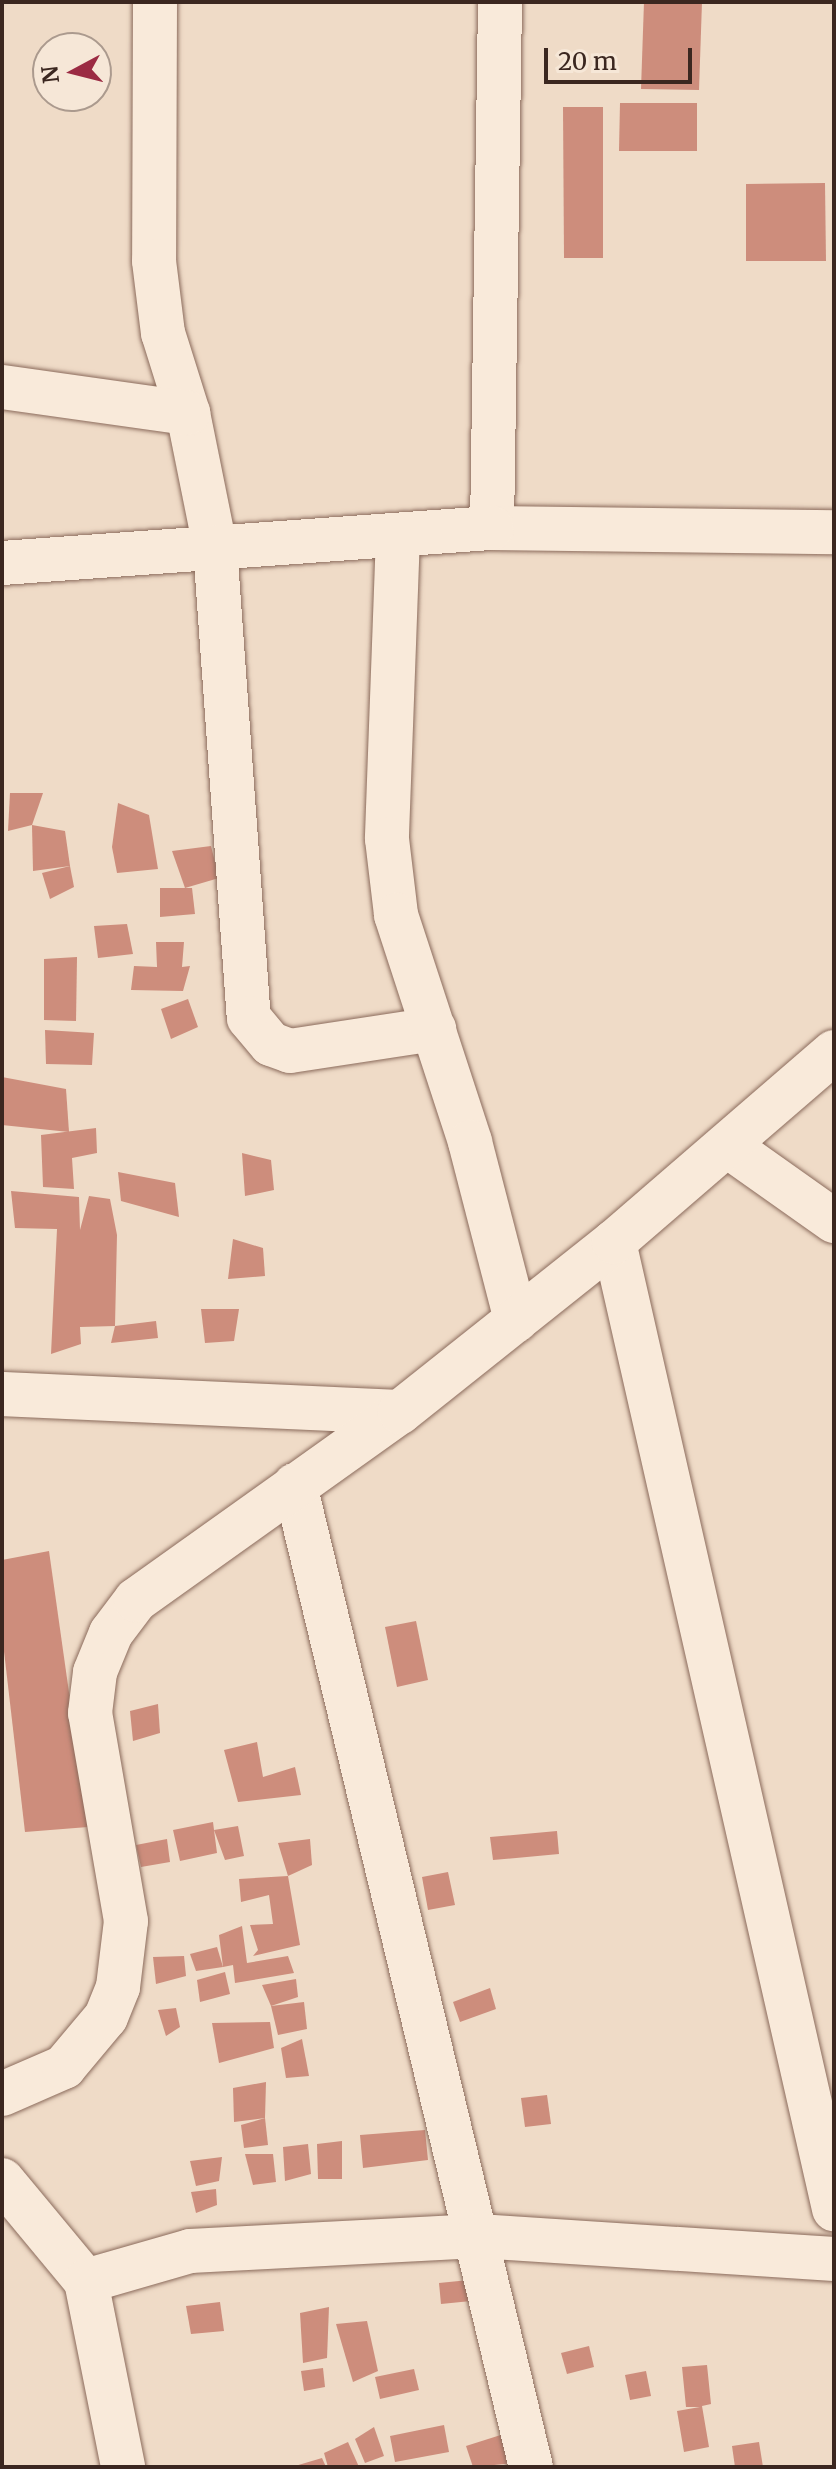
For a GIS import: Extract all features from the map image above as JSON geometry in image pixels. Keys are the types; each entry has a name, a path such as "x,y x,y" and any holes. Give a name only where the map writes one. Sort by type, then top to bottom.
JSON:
{"street":[{"path":"155,2 154,261 163,333 188,413 215,547 249,1018 271,1044 290,1051 434,1029"},
{"path":"492,528 500,2"},
{"path":"2,387 188,413"},
{"path":"2,563 492,528 834,532"},
{"path":"398,535 387,839 396,915 434,1029 516,1320"},
{"path":"2,2094 64,2067 87,2044 121,1976 126,1921 90,1713 95,1672 111,1633 136,1600 168,1573 400,1412 614,1242 834,1052"},
{"path":"728,1146 834,1221"},
{"path":"614,1242 834,2209"},
{"path":"2,1394 400,1412"},
{"path":"295,1485 478,2236 531,2467"},
{"path":"2,2180 86,2281 123,2467"},
{"path":"86,2281 190,2251 478,2236 834,2259"}],"building":[{"path":"644,2 702,2 699,90 641,89"},
{"path":"620,103 697,103 697,151 619,151"},
{"path":"563,107 603,107 603,258 564,258"},
{"path":"825,183 826,261 746,261 746,184"},
{"path":"10,793 43,793 32,825 8,831"},
{"path":"118,803 149,815 158,869 117,873 112,847"},
{"path":"32,825 65,831 70,866 33,871"},
{"path":"211,846 219,878 185,888 172,851"},
{"path":"70,866 74,887 50,899 42,873"},
{"path":"160,888 192,888 195,914 160,917"},
{"path":"127,924 133,954 98,958 94,926"},
{"path":"156,942 184,942 182,967 190,966 183,991 131,990 134,966 157,967"},
{"path":"77,957 76,1021 44,1020 44,959"},
{"path":"188,999 198,1027 171,1039 161,1009"},
{"path":"45,1030 94,1033 92,1065 46,1064"},
{"path":"2,1077 66,1089 69,1132 2,1125"},
{"path":"96,1128 97,1153 72,1158 74,1189 43,1187 41,1135"},
{"path":"242,1153 271,1160 274,1190 245,1196"},
{"path":"118,1172 175,1183 179,1217 121,1201"},
{"path":"11,1191 79,1197 80,1230 89,1196 110,1199 117,1235 115,1326 80,1327 81,1344 51,1354 57,1229 15,1228"},
{"path":"233,1239 263,1248 265,1276 228,1279"},
{"path":"201,1309 239,1309 234,1341 205,1343"},
{"path":"156,1321 158,1338 111,1343 115,1326"},
{"path":"49,1551 88,1827 25,1832 2,1634 2,1560"},
{"path":"416,1621 428,1680 397,1687 385,1627"},
{"path":"158,1704 160,1733 133,1741 130,1711"},
{"path":"257,1742 263,1777 295,1767 301,1795 238,1802 224,1750"},
{"path":"213,1822 217,1853 180,1861 173,1830"},
{"path":"238,1826 244,1856 225,1860 214,1830"},
{"path":"557,1831 559,1854 493,1860 490,1837"},
{"path":"167,1839 170,1862 141,1867 136,1845"},
{"path":"310,1839 312,1865 288,1876 278,1843"},
{"path":"448,1872 455,1905 428,1910 422,1877"},
{"path":"288,1876 300,1945 253,1956 258,1950 250,1925 273,1924 269,1895 241,1902 239,1879"},
{"path":"242,1926 247,1963 288,1956 294,1973 235,1983 233,1965 223,1967 219,1935"},
{"path":"217,1947 223,1967 196,1971 190,1954"},
{"path":"184,1956 186,1976 156,1984 153,1957"},
{"path":"225,1972 230,1994 200,2002 197,1980"},
{"path":"296,1979 298,1997 271,2006 262,1985"},
{"path":"490,1988 496,2009 460,2022 453,2002"},
{"path":"304,2002 307,2029 278,2035 271,2006"},
{"path":"176,2008 180,2027 166,2036 158,2010"},
{"path":"270,2022 274,2048 219,2063 212,2023"},
{"path":"302,2039 309,2076 286,2078 281,2048"},
{"path":"266,2082 265,2118 234,2122 233,2088"},
{"path":"547,2095 551,2124 525,2127 521,2098"},
{"path":"265,2118 268,2145 244,2148 241,2125"},
{"path":"425,2130 428,2160 363,2168 360,2135"},
{"path":"342,2141 342,2179 318,2179 317,2144"},
{"path":"308,2144 311,2174 285,2181 283,2147"},
{"path":"245,2154 273,2154 276,2182 253,2185"},
{"path":"222,2157 219,2181 196,2186 190,2161"},
{"path":"216,2189 217,2205 196,2213 191,2192"},
{"path":"469,2280 471,2301 441,2304 439,2283"},
{"path":"220,2302 224,2331 191,2334 186,2306"},
{"path":"329,2307 327,2358 303,2363 300,2313"},
{"path":"367,2321 378,2371 353,2382 336,2324"},
{"path":"589,2346 594,2367 567,2374 561,2353"},
{"path":"707,2365 711,2404 702,2406 709,2447 684,2452 677,2411 700,2407 686,2407 682,2367"},
{"path":"323,2368 325,2387 304,2391 301,2371"},
{"path":"414,2369 419,2390 380,2399 375,2377"},
{"path":"646,2371 651,2396 630,2400 625,2375"},
{"path":"444,2425 449,2452 395,2462 390,2436"},
{"path":"374,2427 384,2456 365,2463 355,2439"},
{"path":"507,2433 516,2463 473,2467 466,2446"},
{"path":"348,2442 359,2467 328,2467 324,2453"},
{"path":"759,2442 763,2467 735,2467 732,2446"},
{"path":"322,2458 326,2467 295,2467 295,2466"}]}
